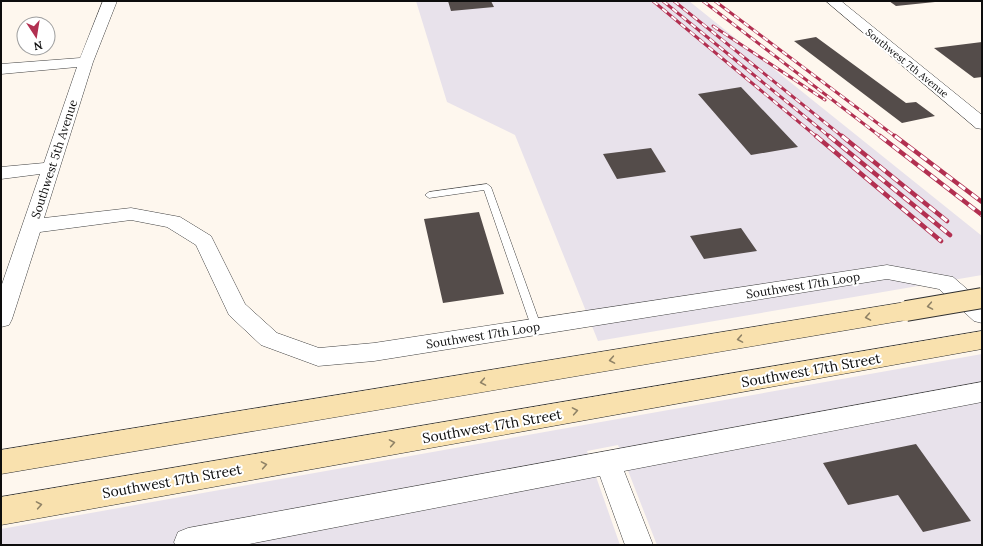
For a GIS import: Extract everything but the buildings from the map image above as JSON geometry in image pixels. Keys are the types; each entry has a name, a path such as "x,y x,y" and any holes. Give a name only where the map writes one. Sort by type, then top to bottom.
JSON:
{"main road":[{"path":"1,462 982,298"},
{"name":"Southwest 17th Street","path":"1,511 982,340"}],"street":[{"name":"Southwest 5th Avenue","path":"1,319 86,62 110,1"},
{"name":"Southwest 7th Avenue","path":"833,1 982,124"},
{"path":"1,69 86,62"},
{"path":"1,173 52,167"},
{"name":"Southwest 17th Loop","path":"33,226 131,214 173,222 204,241 237,309 269,339 318,357 374,352 887,272 945,282 982,315"},
{"path":"199,542 982,392"},
{"path":"608,464 639,545"}],"lane":[{"path":"429,195 487,188 536,326"}],"shaded area":[{"path":"416,1 689,1 982,236 982,275 598,341 515,135 447,102"},
{"path":"982,354 982,545 657,545 618,445 587,451 620,545 1,545 1,529"}],"railway":[{"path":"653,1 817,137"},
{"path":"663,1 830,137"},
{"path":"674,1 843,137"},
{"path":"703,1 881,137"},
{"path":"715,1 896,137"},
{"path":"713,26 825,100"},
{"path":"816,136 941,241"},
{"path":"829,136 950,235"},
{"path":"842,136 947,221"},
{"path":"880,136 982,215"},
{"path":"895,136 982,202"}]}
